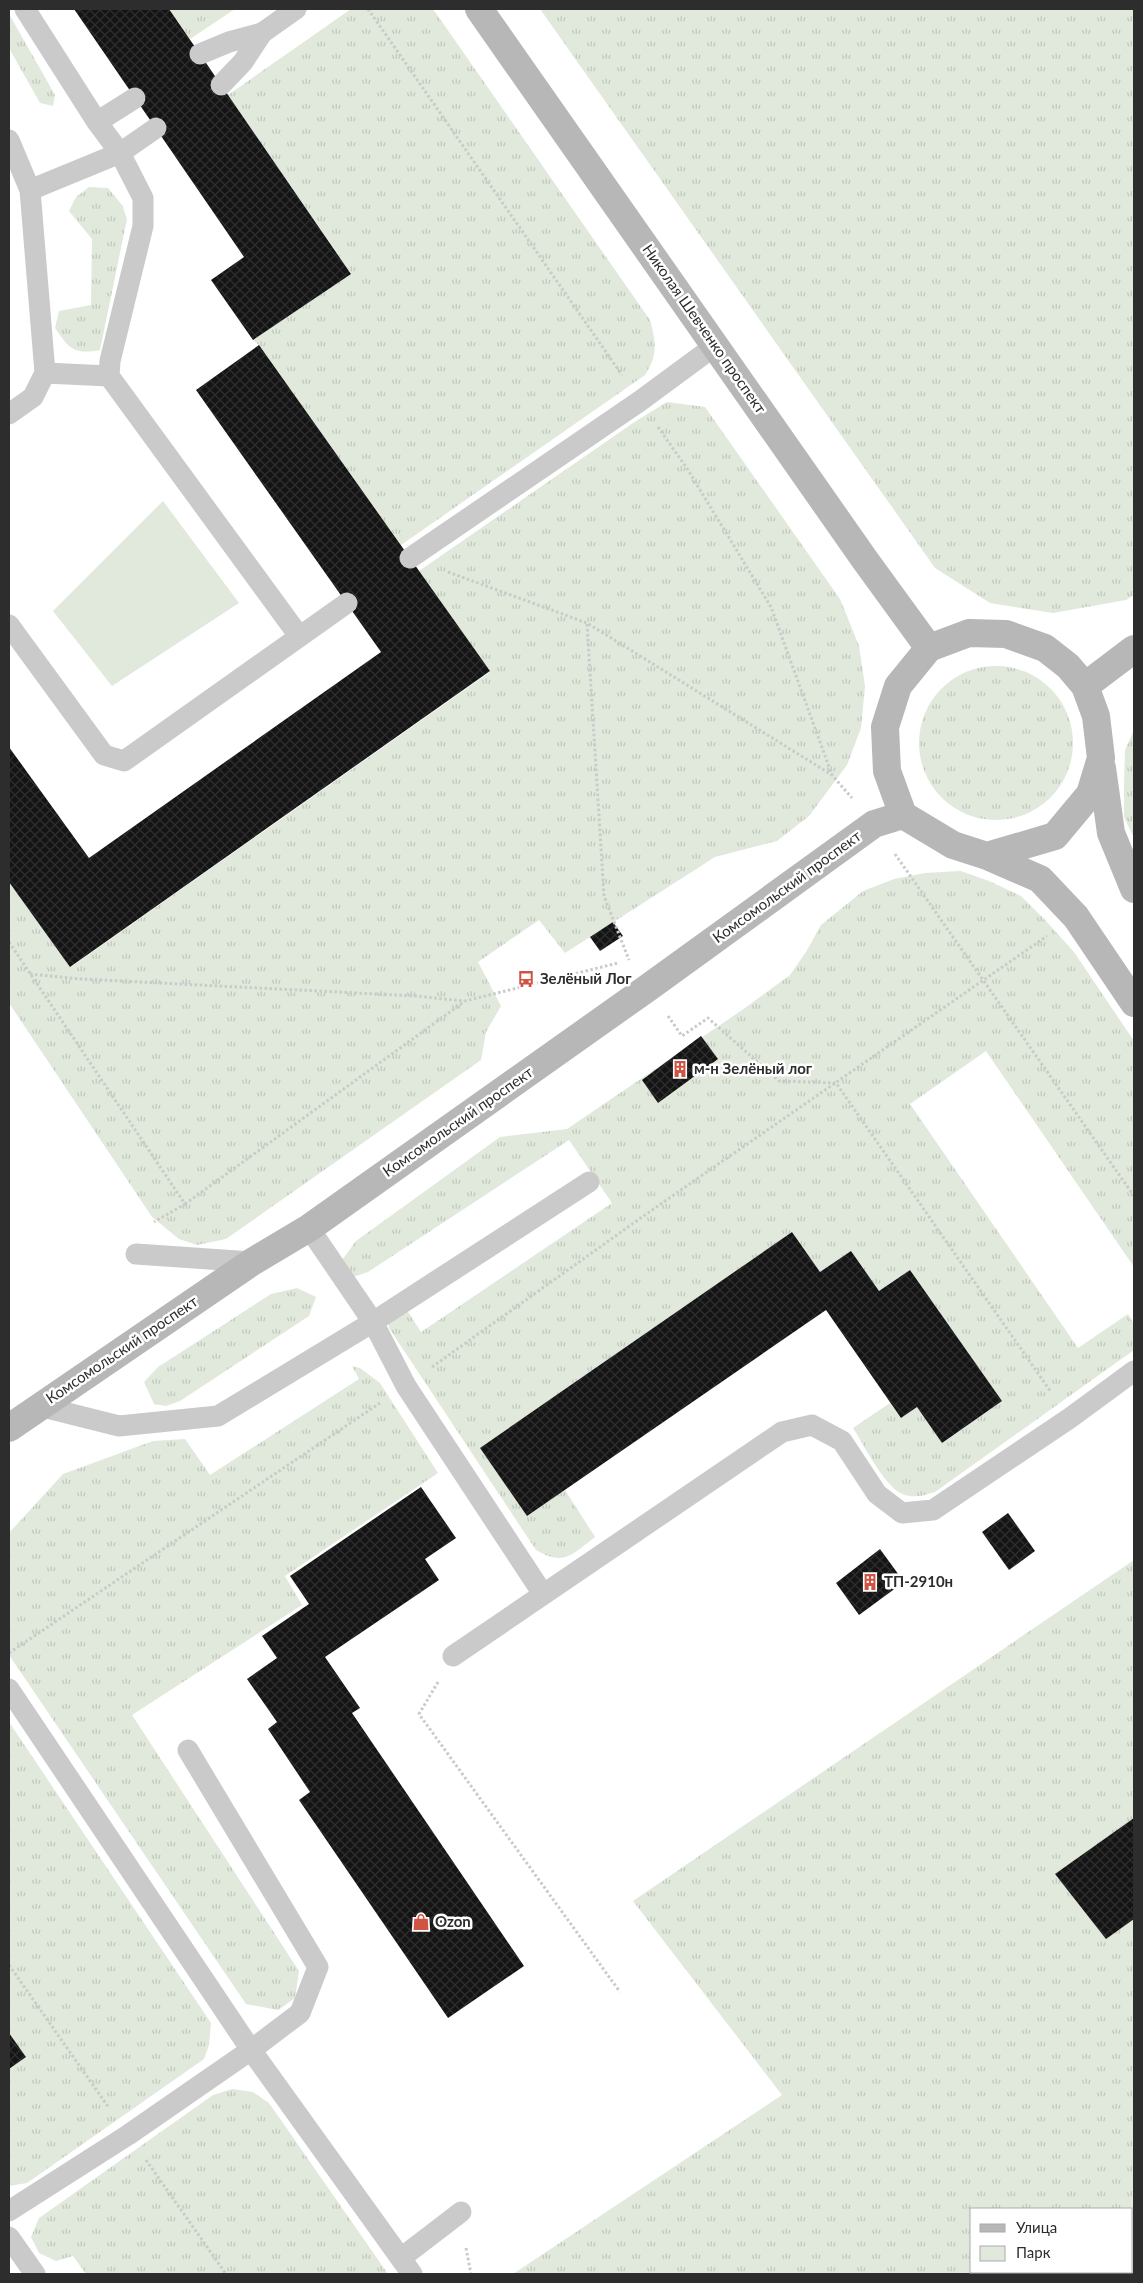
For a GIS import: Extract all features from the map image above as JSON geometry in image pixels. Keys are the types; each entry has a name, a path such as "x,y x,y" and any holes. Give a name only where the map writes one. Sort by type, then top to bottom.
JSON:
{"main road":[{"name":"Николая Шевченко проспект","path":"478,9 716,345 864,560 929,648"},
{"path":"1134,888 1111,833 1096,716 1084,686 1068,666 1045,648 1006,634 969,633 929,648 898,686 885,727 887,771 904,815 952,845 987,856 1040,879 1076,917 1134,1002"},
{"path":"1084,686 1134,649"},
{"path":"987,856 1054,836 1090,794 1101,758"},
{"name":"Комсомольский проспект","path":"9,1428 252,1262 308,1228 649,987 874,824 904,815"}],"lane":[{"path":"25,9 97,122 120,153 143,198 143,226 110,361 109,376 299,636"},
{"path":"200,54 229,42 262,32 296,9"},
{"path":"221,84 243,62 262,32"},
{"path":"97,122 135,98"},
{"path":"30,190 120,153 156,128"},
{"path":"9,140 30,190 45,373 33,396 9,414"},
{"path":"410,558 640,401 716,345"},
{"path":"45,373 109,376"},
{"path":"9,625 104,755 124,760 347,602"},
{"path":"39,1406 119,1426 218,1416 373,1322 589,1182"},
{"path":"308,1228 373,1322 406,1386 543,1594"},
{"path":"136,1254 252,1262"},
{"path":"453,1656 782,1432 812,1425 842,1441 877,1494 902,1514 933,1510 1070,1418 1134,1371"},
{"path":"9,1689 251,2050 406,2266 461,2212"},
{"path":"9,2211 128,2135 251,2050 300,2013 318,1967 188,1750"},
{"path":"9,2237 35,2274"}],"path":[{"path":"587,623 604,896 629,960 682,1036 708,1018 779,1081 836,1083"},
{"path":"9,1653 406,1386 642,1217 1076,917"},
{"path":"9,942 185,1204"},
{"path":"30,974 465,1001 629,960"},
{"path":"153,1223 185,1204 465,1001"},
{"path":"836,1083 1070,1418"},
{"path":"453,1656 419,1714 620,1992"}],"green space":[{"path":"169,9 235,9 190,39"},
{"path":"351,9 433,9 650,320 654,335 654,355 645,375 401,545 259,345 253,340 351,273 228,95"},
{"path":"540,9 1134,9 1134,595 1126,600 1053,613 990,603 935,568"},
{"path":"9,14 55,95 53,106 40,103 9,48"},
{"path":"89,187 108,188 122,205 127,219 100,350 78,351 64,341 55,328 59,311 91,305 92,239 69,211 76,197"},
{"path":"667,402 705,407 840,599 859,646 865,686 861,728 847,765 809,816 777,841 715,857 565,953 539,920 478,962 501,1006 486,1032 481,1060 226,1239 197,1245 179,1239 152,1217 9,1003 9,882 71,967 490,672 419,571 636,421"},
{"path":"163,501 239,603 112,686 53,611"},
{"path":"996,666 1025,672 1039,679 1050,689 1060,700 1067,714 1073,743 1067,772 1060,786 1050,797 1039,807 1025,814 996,820 967,814 953,807 942,797 932,786 925,772 919,743 925,714 932,700 942,689 953,679 967,672"},
{"path":"1134,730 1134,838 1124,817 1124,786 1125,750"},
{"path":"961,871 989,881 1021,896 1074,952 1134,1041 1134,1267 986,1051 910,1104 1078,1348 1128,1314 1134,1324 1134,1350 935,1492 917,1496 905,1495 890,1485 883,1476 853,1428 890,1403 901,1418 917,1407 942,1443 1002,1401 910,1270 879,1291 820,1272 792,1232 480,1448 527,1516 565,1490 595,1537 574,1553 561,1558 554,1558 536,1550 389,1328 388,1318 399,1298 421,1332 612,1203 569,1140 368,1272 350,1278 342,1260 356,1241 500,1137 567,1129 745,1008 790,975 821,925 863,891 894,879 925,873"},
{"path":"297,1288 316,1297 309,1316 180,1401 166,1406 154,1404 144,1382 158,1367 271,1294"},
{"path":"352,1366 360,1368 380,1383 438,1473 285,1576 302,1605 132,1715 299,1971 295,1998 278,2010 246,2004 9,1655 9,1533 63,1474 153,1441 185,1439 210,1475 359,1379"},
{"path":"1134,1560 1134,2274 513,2274 782,2095 633,1901"},
{"path":"9,1722 211,2023 209,2045 204,2059 27,2183 9,2186 9,2069 26,2057 9,2033"},
{"path":"232,2089 253,2092 269,2103 388,2274 86,2274 73,2256 56,2261 39,2253 31,2237 39,2218 213,2095"}],"building":[{"path":"74,9 169,9 351,274 253,340 211,280 244,257"},
{"path":"259,345 490,671 70,967 9,882 9,747 89,858 381,652 196,390"},
{"path":"613,922 623,936 600,951 590,937"},
{"name":"м-н Зелёный лог","path":"701,1036 718,1059 658,1103 642,1080"},
{"path":"792,1232 820,1272 851,1251 879,1291 910,1270 1002,1401 942,1443 917,1407 901,1418 826,1310 527,1516 480,1448"},
{"path":"421,1487 456,1538 425,1559 439,1580 325,1657 360,1708 352,1713 524,1966 448,2018 299,1800 310,1792 268,1729 277,1722 247,1679 277,1658 262,1636 309,1604 290,1576"},
{"path":"1008,1513 1035,1551 1009,1570 982,1532"},
{"name":"ТП-2910н","path":"880,1549 904,1582 859,1615 836,1583"},
{"path":"1134,1818 1134,1919 1106,1939 1055,1874"},
{"path":"9,2033 26,2057 9,2069"}],"place":[{"name":"Зелёный Лог","path":"526,979"},
{"name":"м-н Зелёный лог","path":"680,1069"},
{"name":"ТП-2910н","path":"870,1582"},
{"name":"Ozon","path":"421,1922"}]}
